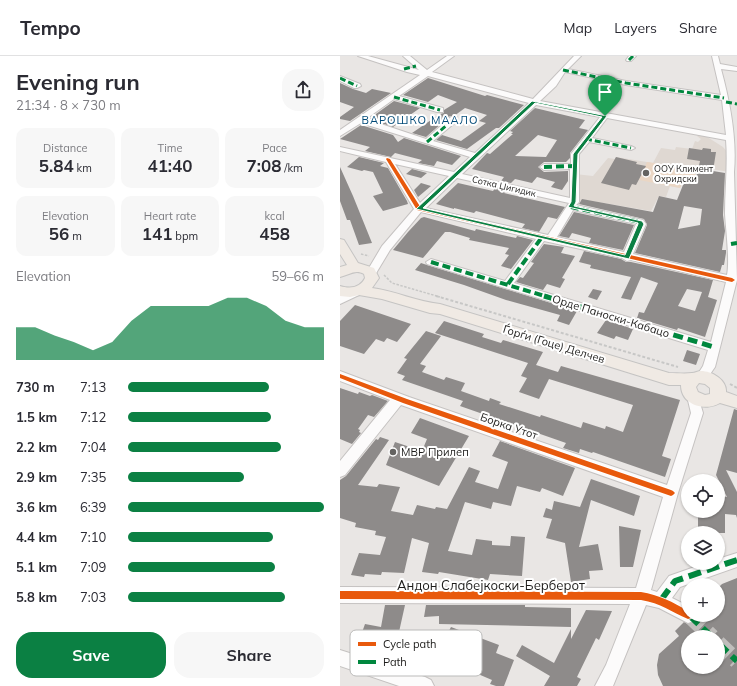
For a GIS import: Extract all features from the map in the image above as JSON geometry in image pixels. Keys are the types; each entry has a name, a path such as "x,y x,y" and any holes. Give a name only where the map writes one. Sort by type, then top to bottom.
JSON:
{"main road":[{"path":"340,243 347,268"},
{"name":"Ѓорѓи (Гоце) Делчев","path":"347,268 366,269 371,277 387,289 432,304 440,309"},
{"path":"357,292 369,285 371,277"},
{"name":"Ѓорѓи (Гоце) Делчев","path":"340,290 382,294 430,308 440,309 669,379 707,386 737,396"},
{"name":"Ѓорѓи (Гоце) Делчев","path":"707,386 737,402"}],"street":[{"path":"361,56 404,69 426,73 534,102 730,138"},
{"path":"406,56 426,73"},
{"path":"340,134 451,56"},
{"path":"347,268 376,258 419,209 553,84 562,70 578,56"},
{"path":"604,686 612,671 642,595 671,493 707,386 714,347 721,326 732,280 734,244 730,172 735,158 730,138 725,100 715,56"},
{"path":"404,69 416,66"},
{"path":"718,66 737,69"},
{"path":"562,70 626,83 725,100 737,104"},
{"path":"340,78 357,86"},
{"path":"394,97 440,110"},
{"path":"508,284 572,204 576,154 605,116"},
{"path":"427,142 454,119"},
{"path":"360,120 476,156"},
{"path":"701,133 723,147 735,158"},
{"path":"586,139 631,148"},
{"name":"Сотка Џигидик","path":"340,149 455,175 640,222 641,224 627,258"},
{"path":"388,160 419,209 627,258 732,280"},
{"path":"544,167 575,166"},
{"path":"371,277 376,258"},
{"name":"Орде Паноски-Кабацо","path":"431,262 714,347"},
{"path":"340,300 357,292"},
{"name":"Борка Утот","path":"340,376 398,399 671,493"},
{"path":"340,471 398,399"},
{"path":"661,600 675,581 737,560"},
{"name":"Андон Слабејкоски-Берберот","path":"340,595 613,597 642,595 661,600 681,611"},
{"path":"340,658 350,661"},
{"path":"395,676 425,686"}],"path":[{"path":"361,254 376,258 385,277 392,283 674,367 681,367"},
{"path":"707,386 737,388"}],"shaded area":[{"name":"ООУ Климент Охридски","path":"701,133 723,147 732,158 730,172 697,167 694,181 684,179 680,188 670,186 666,197 659,196 651,211 586,200 574,202 575,174 593,176 608,158 615,159 616,157 653,163 661,148 675,150 676,147 692,149 695,141 698,142 701,139 697,136"},
{"path":"647,162 696,169 694,181 684,179 680,188 639,180"}],"building":[{"path":"428,78 485,96 487,95 524,105 499,128 496,128 467,149 436,140 442,135 461,141 486,123 479,121 487,115 465,108 454,116 450,116 426,137 412,133 440,114 444,113 444,110 457,102 438,95 428,102 403,95"},
{"path":"340,83 366,93 372,89 391,93 350,121 340,119 340,117 354,107 340,102"},
{"path":"394,101 420,108 393,127 369,119"},
{"path":"535,108 585,120 579,128 588,130 570,153 570,158 566,162 544,162 538,167 544,172 568,171 568,181 562,190 551,187 555,182 537,177 532,183 515,179 511,183 501,181 504,177 472,169 487,153 490,154 513,134 511,134 513,132 510,131","holes":["538,135 557,140 546,157 515,156"]},
{"path":"361,125 393,135 398,142 404,138 461,156 452,165 437,161 434,166 418,163 422,160 395,153 391,157 365,151 370,147 340,139"},
{"path":"689,148 702,150 703,148 711,149 711,152 716,152 713,171 725,173 723,215 725,231 722,250 726,250 726,253 724,265 722,265 720,272 635,253 647,225 644,219 579,204 582,199 653,212 659,196 677,200 685,180 695,182 700,161 687,159","holes":["684,206 702,209 700,225 678,229"]},
{"path":"359,157 384,163 380,166 388,168 408,204 383,211 373,196 383,193 373,172 347,167"},
{"path":"616,157 637,162 636,164 646,166 636,185 632,184 629,190 601,183"},
{"path":"340,167 372,243 359,245 350,220 347,220 340,201"},
{"path":"412,169 427,173 421,178 406,174"},
{"path":"421,183 431,186 418,197 414,190"},
{"path":"458,183 493,191 495,188 506,190 504,193 565,207 557,219 548,217 539,232 522,228 525,224 476,211 474,213 436,204"},
{"path":"574,212 634,225 623,250 589,243 591,238 572,233 569,238 559,236"},
{"path":"424,217 475,231 476,229 516,238 517,236 533,240 511,269 501,266 509,255 505,254 509,248 469,240 470,238 450,232 445,232 423,258 393,250 421,218"},
{"path":"544,244 564,247 561,253 575,256 562,278 565,279 560,288 547,284 543,290 516,282 520,277 523,278 534,263 531,262"},
{"path":"584,251 621,259 626,262 713,280 708,297 717,300 705,337 678,328 677,330 637,318 639,312 644,313 658,283 641,277 631,300 621,298 631,277 590,268 591,265 579,262","holes":["687,289 702,292 695,311 678,306"]},
{"path":"421,263 577,311 569,325 557,321 560,315 506,300 415,270"},
{"path":"593,289 602,291 597,300 588,297"},
{"path":"355,305 411,324 397,342 387,338 384,342 376,339 364,354 340,346 340,321"},
{"path":"606,320 633,329 628,340 616,336 614,339 597,333"},
{"path":"444,321 484,334 482,337 501,343 503,340 543,352 536,365 558,372 561,366 680,400 662,456 671,459 665,477 593,452 580,449 579,453 563,448 566,443 460,406 463,401 402,380 405,376 397,373 407,359 404,358 426,331 441,336 420,364 426,366 422,372 444,380 446,377 465,383 461,391 489,401 490,398 501,402 499,404 540,417 541,415 581,428 583,422 605,429 606,426 623,432 633,405 549,379 539,399 519,392 527,378 521,376 528,363 435,333"},
{"path":"687,350 700,354 696,365 683,361"},
{"path":"340,388 358,394 359,392 370,396 372,395 388,401 374,417 368,415 358,429 361,433 352,444 340,439"},
{"path":"734,409 737,410 737,473 726,470 737,492 737,518 736,515 725,514 725,497 727,497 725,493 725,474 716,474"},
{"path":"420,418 469,436 439,486 386,465 395,442 422,451 427,439 411,433"},
{"path":"380,437 389,440 358,485 377,487 379,484 400,487 391,511 413,515 417,505 435,509 436,507 447,509 469,467 480,471 475,482 498,489 508,462 492,456 500,441 575,468 563,496 542,488 540,492 517,486 511,506 493,502 491,509 465,502 448,551 472,555 476,539 492,541 492,545 510,546 511,536 525,537 522,576 490,574 488,580 439,572 438,574 422,572 429,543 412,538 404,573 382,572 381,575 365,574 364,577 351,575 359,553 380,555 386,537 375,535 376,531 355,527 356,523 340,518 340,480 346,476 376,439 378,440"},
{"path":"591,479 640,496 634,516 591,500 579,547 598,544 603,570 589,571 590,579 571,582 565,543 546,538 552,519 543,517 546,508 552,510 554,501 580,507"},
{"path":"698,518 725,518 725,526 698,526"},
{"path":"619,526 641,530 633,567 620,567"},
{"path":"737,578 737,686 663,686 658,675 657,665 659,654 679,636 675,631 684,622 688,624 694,622 725,622 725,583"},
{"path":"385,605 405,605 399,630 363,630 365,624 381,627"},
{"path":"426,605 525,605 525,607 571,608 571,627 439,624 439,616 424,617"},
{"path":"586,610 612,611 599,640 596,638 577,677 581,679 577,686 544,686 550,676 516,656 522,645 554,663 571,629 571,639"},
{"path":"451,627 459,630 449,630"},
{"path":"482,639 499,645 496,653 514,660 504,686 490,684 492,680 482,676"}],"tunnel":[{"path":"696,622 705,630"},
{"path":"725,650 737,661"}],"marked path":[{"path":"629,60 633,56"},
{"path":"404,69 416,66"},
{"path":"563,70 626,83 724,98"},
{"path":"340,78 357,86"},
{"path":"394,97 440,110"},
{"path":"726,102 737,104"},
{"path":"427,142 454,119"},
{"path":"586,139 631,148"},
{"path":"544,167 575,166"},
{"path":"571,207 640,222 641,224 627,258"},
{"path":"508,284 542,237"},
{"path":"731,244 737,243"},
{"path":"431,262 714,347"},
{"path":"661,600 675,581 737,560"},
{"path":"696,622 705,630"},
{"path":"725,650 737,661"}],"cycle path":[{"path":"388,159 419,209 732,280"},
{"path":"340,376 405,401 671,493"},
{"path":"340,595 641,596 656,599 681,611"}],"place":[{"name":"ООУ Климент Охридски","path":"646,173"},
{"name":"МВР Прилеп","path":"393,452"}],"district":[{"name":"ВАРОШКО МААЛО","path":"420,120"}],"route":[{"path":"534,102 605,116 576,154 574,202 571,207 640,222 641,224 627,258 419,209 522,115 534,102"}]}
